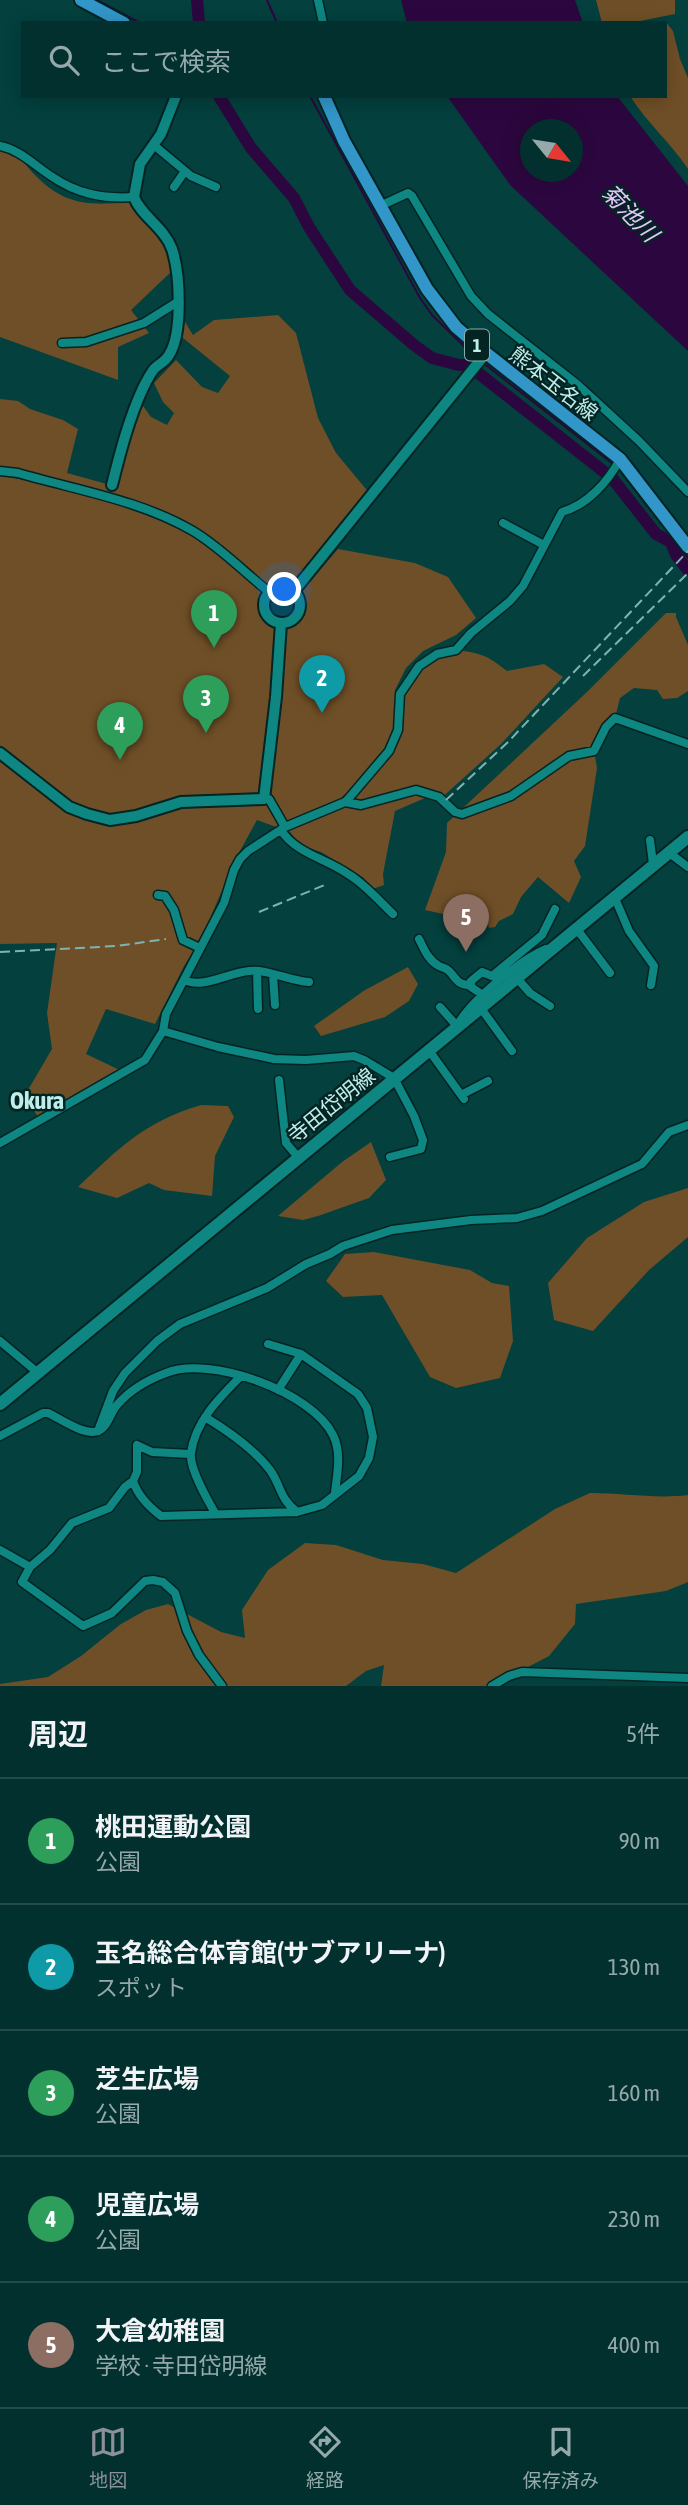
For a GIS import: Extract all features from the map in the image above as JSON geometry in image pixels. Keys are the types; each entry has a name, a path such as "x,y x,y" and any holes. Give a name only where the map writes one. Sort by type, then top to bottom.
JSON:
{"main road":[{"path":"81,0 120,21"},
{"name":"熊本玉名線","path":"325,98 344,141 427,289 456,327 482,358 619,462 688,547"},
{"name":"寺田岱明線","path":"0,1404 457,1026 482,1001 516,977 688,836"}],"street":[{"path":"318,0 323,21"},
{"path":"112,485 134,409 144,385 155,368 162,365 173,347 179,301 178,270 171,246 134,197 140,164 155,146 175,98"},
{"path":"0,146 13,149 53,178 77,191 96,197 134,197"},
{"path":"155,146 185,171 216,187"},
{"path":"174,187 185,171"},
{"path":"380,206 408,193 412,196 471,296 488,314 578,385 639,441 688,492"},
{"path":"62,343 86,342 144,323 179,301"},
{"path":"294,591 482,358"},
{"path":"0,1143 145,1060 163,1031 166,1014 224,903 240,859 248,850 283,829 345,802 389,751 398,730 400,694 419,666 437,654 456,650 471,633 498,613 523,586 562,512 591,496 608,479 619,462"},
{"path":"0,471 18,473 166,517 206,540 269,592"},
{"path":"503,523 544,545"},
{"path":"281,586 294,591 300,600 299,612 292,621 275,622 266,614 264,603 269,592 281,586"},
{"path":"264,799 281,623"},
{"path":"345,802 361,805 416,790 439,797 454,812 471,812 511,796 569,756 594,751 606,727 615,718 688,744"},
{"path":"0,753 69,807 110,820 136,816 181,802 269,799 288,841 327,860 351,876 393,914"},
{"path":"650,840 653,864"},
{"path":"668,852 688,867"},
{"path":"158,895 165,896 174,910 183,940 200,948"},
{"path":"614,896 629,931 654,966 651,985"},
{"path":"492,976 542,935 555,909"},
{"path":"576,928 610,973"},
{"path":"419,939 427,956 436,965 448,970 456,981 463,985 471,985"},
{"path":"482,1001 494,985 540,951 555,945"},
{"path":"184,980 198,983 257,971 309,982"},
{"path":"257,971 258,1009"},
{"path":"492,976 482,972 471,981 471,987 512,1051"},
{"path":"273,975 275,1005"},
{"path":"492,976 494,985"},
{"path":"516,977 530,993 550,1006"},
{"path":"440,1007 457,1026"},
{"path":"163,1031 274,1059 306,1060 354,1056 394,1078 424,1140 421,1149 390,1157"},
{"path":"428,1049 463,1097 488,1081"},
{"path":"279,1080 286,1143 298,1157"},
{"path":"98,1431 113,1391 125,1373 157,1340 180,1324 267,1289 306,1264 343,1246 392,1230 471,1220 517,1218 542,1211 642,1164 669,1132 688,1125"},
{"path":"0,1341 37,1372"},
{"path":"133,1481 148,1506 162,1516 297,1512 322,1505 335,1493 354,1482 369,1458 373,1437 367,1408 358,1394 301,1354 268,1343"},
{"path":"278,1390 301,1354"},
{"path":"0,1436 43,1413 83,1430 98,1431 105,1426 114,1408 134,1388 167,1372 195,1368 240,1377 278,1390 315,1413 334,1436 338,1450 335,1493"},
{"path":"215,1513 199,1483 190,1454 209,1408 240,1377"},
{"path":"205,1417 260,1458 273,1473 285,1500 297,1512"},
{"path":"190,1454 152,1452 137,1445 133,1481 108,1508 72,1523 50,1550 30,1567 22,1582 83,1626 112,1613 145,1581 163,1583 175,1593 193,1643 211,1674 222,1686"},
{"path":"0,1550 30,1567"},
{"path":"492,1686 522,1672 688,1678"}],"shaded area":[{"path":"596,0 675,0 675,14 640,21 601,21"},
{"path":"667,23 673,31 688,78 688,169 631,98 667,98"},
{"path":"0,146 15,153 44,184 66,197 101,204 129,202 168,251 172,271 131,310 149,333 118,347 118,380 0,337"},
{"path":"278,315 296,333 318,418 336,453 371,495 296,588 281,584 264,591 259,604 262,619 280,627 296,623 304,610 305,601 301,592 338,549 415,563 448,577 476,618 456,635 423,651 406,668 395,690 396,712 400,697 416,671 426,661 453,651 484,656 507,671 544,664 563,677 501,744 437,802 425,798 395,811 383,874 384,885 370,890 364,878 321,852 300,845 290,832 257,820 235,860 202,937 155,1024 106,1009 86,1054 128,1074 42,1124 25,1095 52,1049 47,1013 57,943 0,944 0,476 63,486 0,471 0,399 18,401 30,409 63,420 78,429 67,473 114,486 136,419 143,406 151,417 167,425 174,413 163,402 154,383 176,360 202,387 218,393 230,376 178,334 182,317 193,335 214,320"},
{"path":"666,613 676,613 688,645 688,691 677,698 663,699 657,690 634,688 620,698 615,718 594,751 597,768 585,846 574,861 581,877 569,903 538,877 521,897 513,914 499,921 495,927 489,928 488,924 425,910 446,852 447,823 587,692"},
{"path":"408,967 418,984 409,1001 385,1017 321,1036 314,1026 365,990"},
{"path":"201,1105 228,1106 234,1117 215,1156 212,1196 164,1190 149,1183 117,1198 78,1187 120,1148 148,1128"},
{"path":"371,1142 386,1180 369,1198 303,1220 278,1216 342,1162"},
{"path":"688,1188 688,1237 649,1270 593,1331 554,1320 548,1283 587,1238 644,1202"},
{"path":"374,1252 470,1270 492,1283 509,1286 513,1341 500,1378 456,1388 430,1377 382,1295 343,1297 326,1281 345,1254"},
{"path":"590,1493 688,1495 688,1582 666,1591 576,1604 575,1624 549,1656 492,1686 381,1686 384,1665 366,1671 346,1686 0,1686 48,1677 81,1656 121,1624 146,1610 168,1604 221,1632 245,1638 242,1610 268,1570 305,1543 336,1545 383,1560 423,1564 456,1573 555,1509"}],"water":[{"path":"401,0 575,0 582,21 406,21"},
{"name":"菊池川","path":"448,98 619,98 688,186 688,351 510,185"}],"waterway":[{"path":"97,0 136,21"},
{"path":"197,0 199,21"},
{"path":"267,0 276,21"},
{"path":"220,98 251,148 294,198 309,227 350,290 432,358 468,365 612,478 656,534 671,542 676,555 688,570"},
{"path":"311,98 420,298 432,315 475,357"},
{"path":"482,362 613,464"},
{"path":"618,468 688,558"}],"railway":[{"path":"446,800 509,741 688,551"},
{"path":"583,676 688,573"},
{"path":"259,912 327,884"},
{"path":"0,952 117,946 166,939"}],"place":[{"name":"桃田運動公園","path":"214,648"},
{"name":"玉名総合体育館(サブアリーナ)","path":"322,713"},
{"name":"芝生広場","path":"206,733"},
{"name":"児童広場","path":"120,760"},
{"name":"大倉幼稚園","path":"466,952"}],"district":[{"name":"Okura","path":"37,1100"}]}
